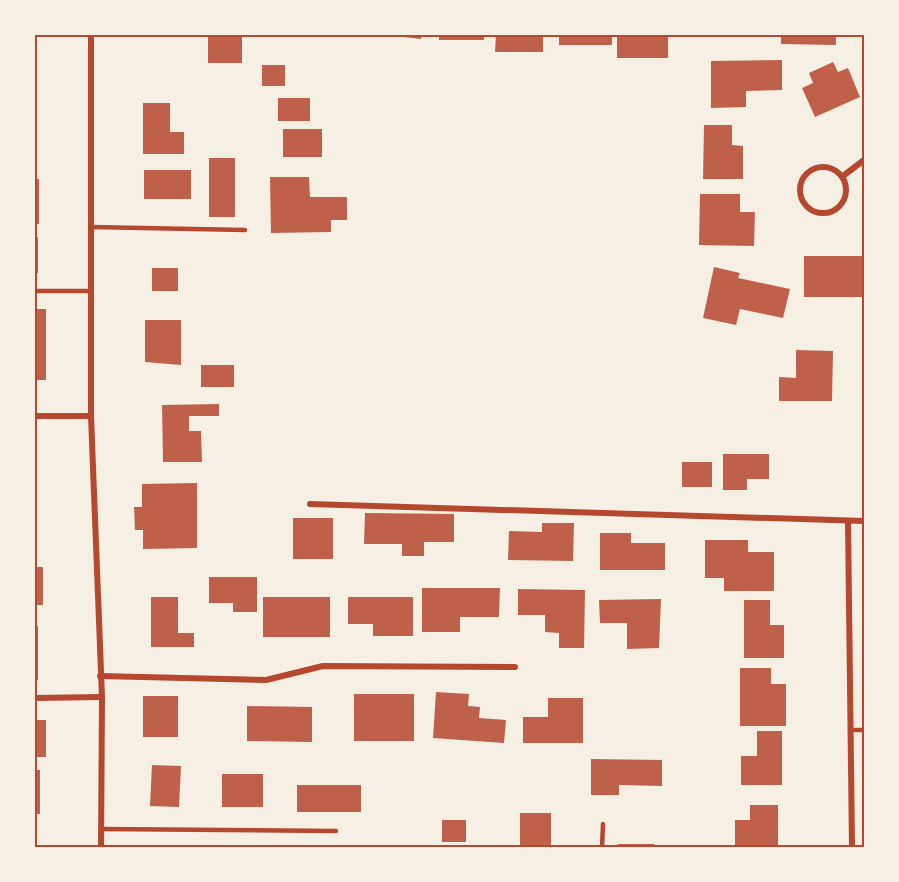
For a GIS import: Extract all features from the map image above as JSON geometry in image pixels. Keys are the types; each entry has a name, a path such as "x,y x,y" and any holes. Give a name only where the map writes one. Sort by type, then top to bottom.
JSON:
{"street":[{"path":"91,34 91,417 102,697 101,848"},
{"path":"843,176 864,160"},
{"path":"825,166 843,176 846,195 840,207 820,213 808,208 803,202 800,186 809,171 825,166"},
{"path":"34,416 91,417"},
{"path":"310,504 864,521"},
{"path":"848,521 852,848"},
{"path":"100,676 266,680 323,666 515,667"},
{"path":"34,698 102,697"}],"lane":[{"path":"91,228 245,230"},
{"path":"34,291 91,291"},
{"path":"850,730 864,730"},
{"path":"602,848 603,824"},
{"path":"102,829 336,831"}],"building":[{"path":"208,34 242,34 242,63 208,63"},
{"path":"378,34 422,34 421,39"},
{"path":"439,34 484,34 484,40 439,40"},
{"path":"496,34 543,34 543,52 495,52"},
{"path":"559,34 612,34 612,45 559,45"},
{"path":"617,34 668,34 668,58 617,58"},
{"path":"781,34 836,34 836,45 781,44"},
{"path":"782,60 782,90 746,91 746,107 711,108 711,61"},
{"path":"833,62 838,72 848,68 860,97 815,117 802,88 813,83 809,73"},
{"path":"262,65 285,65 285,86 262,86"},
{"path":"278,98 310,98 310,121 278,121"},
{"path":"143,103 170,103 170,132 184,132 184,154 143,154"},
{"path":"704,125 732,125 732,145 743,146 743,179 703,179"},
{"path":"283,129 322,129 322,157 283,157"},
{"path":"209,158 235,158 235,217 209,217"},
{"path":"144,170 191,170 191,199 144,199"},
{"path":"270,177 309,177 310,197 347,197 347,220 331,220 331,232 271,233"},
{"path":"34,179 39,179 39,224 34,224"},
{"path":"700,194 740,194 740,212 755,212 754,246 699,245"},
{"path":"34,237 38,237 38,273 34,273"},
{"path":"804,256 864,256 864,297 804,297"},
{"path":"714,267 740,273 738,278 790,289 783,318 740,309 736,325 703,318"},
{"path":"152,268 178,268 178,291 152,291"},
{"path":"34,309 46,309 46,380 34,380"},
{"path":"145,320 181,320 181,365 145,362"},
{"path":"796,350 833,351 832,401 779,401 779,377 796,378"},
{"path":"201,365 234,365 234,387 201,387"},
{"path":"219,404 219,416 189,416 189,431 201,431 202,462 163,462 162,405"},
{"path":"723,454 769,454 769,479 747,479 747,490 723,490"},
{"path":"682,462 712,462 712,487 682,487"},
{"path":"197,483 197,548 143,549 143,530 135,530 134,507 142,507 142,484"},
{"path":"365,513 454,514 454,542 424,542 424,556 402,556 402,544 364,544"},
{"path":"293,518 333,518 333,559 293,559"},
{"path":"542,523 574,523 573,561 508,560 509,531 542,532"},
{"path":"600,533 631,533 631,543 665,543 665,570 600,570"},
{"path":"705,540 748,540 748,552 774,552 774,591 724,591 724,578 705,578"},
{"path":"34,567 43,567 43,605 34,605"},
{"path":"209,577 257,577 257,612 233,612 233,603 209,603"},
{"path":"422,588 500,588 499,617 460,617 460,632 422,632"},
{"path":"518,589 585,590 584,648 559,648 559,633 545,632 545,615 518,615"},
{"path":"151,597 178,597 178,633 194,633 194,647 151,647"},
{"path":"263,597 330,597 330,637 263,637"},
{"path":"348,597 413,597 413,636 373,636 373,624 348,624"},
{"path":"661,599 659,648 627,649 627,623 600,623 599,600"},
{"path":"744,600 770,600 770,625 784,625 784,658 744,658"},
{"path":"34,626 38,626 38,680 34,680"},
{"path":"740,668 771,668 771,684 786,684 786,726 740,726"},
{"path":"436,692 469,694 468,706 480,707 479,718 506,720 504,743 433,738"},
{"path":"354,694 414,694 414,741 354,741"},
{"path":"143,696 178,696 178,737 143,737"},
{"path":"548,698 583,698 583,743 523,743 523,717 548,717"},
{"path":"247,706 312,707 312,742 247,741"},
{"path":"34,720 46,720 46,757 34,757"},
{"path":"757,731 782,731 782,785 741,785 741,756 757,756"},
{"path":"591,759 662,760 662,786 619,785 619,795 591,795"},
{"path":"152,765 181,766 179,807 150,806"},
{"path":"34,770 40,770 40,814 34,814"},
{"path":"222,774 263,774 263,807 222,807"},
{"path":"297,785 361,785 361,812 297,812"},
{"path":"750,805 778,805 778,848 735,848 735,820 750,820"},
{"path":"520,813 551,813 551,848 520,848"},
{"path":"442,820 466,820 466,842 442,842"},
{"path":"618,844 654,844 654,848 618,848"}]}
